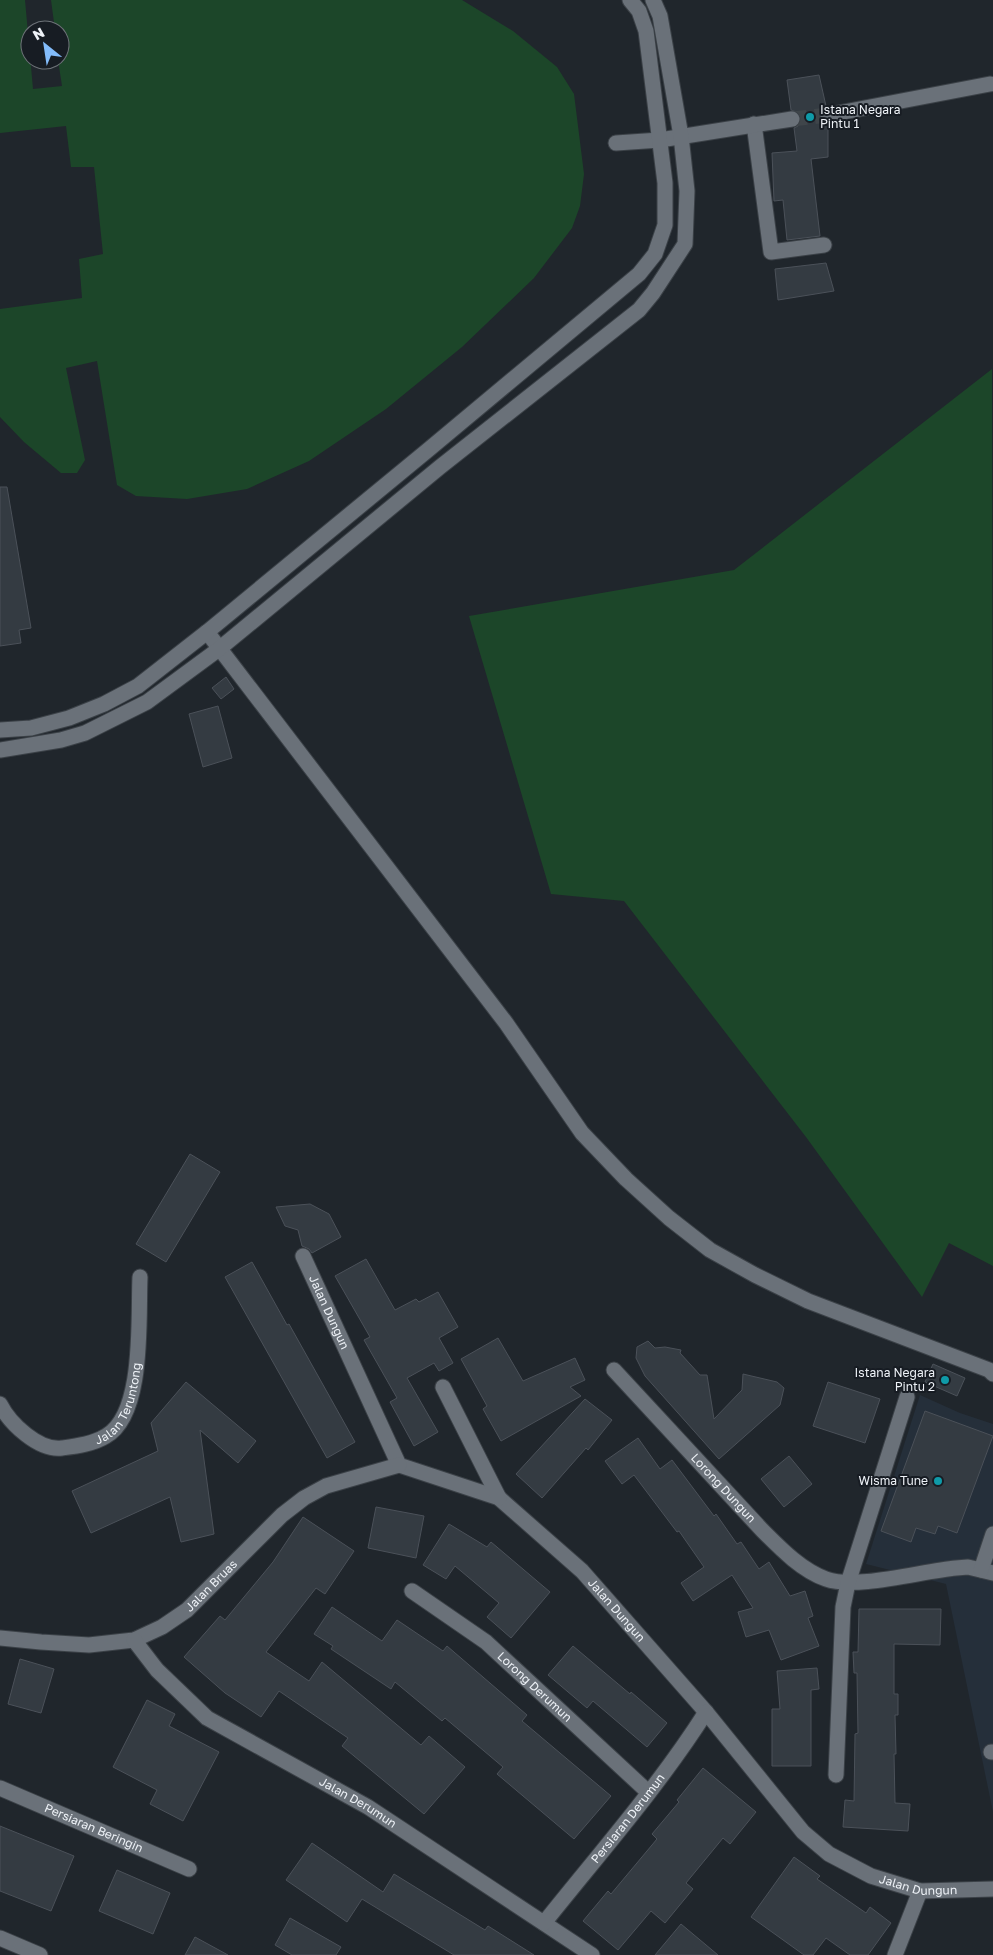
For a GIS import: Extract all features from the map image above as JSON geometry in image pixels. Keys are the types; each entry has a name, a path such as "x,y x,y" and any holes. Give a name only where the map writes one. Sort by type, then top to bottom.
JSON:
{"street":[{"path":"0,730 30,728 69,718 104,704 138,686 207,632 639,274 654,254 665,225 665,183 646,32 639,11 630,0"},
{"path":"0,750 61,740 85,733 147,702 219,649 440,467 639,310 653,293 685,244 687,191 681,136 660,16 653,0"},
{"path":"828,115 992,84"},
{"path":"616,143 660,140 792,119"},
{"path":"754,124 771,252 824,245"},
{"path":"207,632 506,1023 582,1133 626,1178 670,1218 710,1250 755,1275 808,1300 988,1370"},
{"name":"Jalan Dungun","path":"303,1256 399,1465 499,1498 582,1572 706,1712 802,1832 829,1854 871,1876 920,1891 993,1889"},
{"name":"Jalan Teruntong","path":"0,1404 4,1412 31,1440 54,1449 86,1444 107,1436 125,1418 136,1378 140,1277"},
{"name":"Lorong Dungun","path":"614,1370 784,1552 808,1570 826,1579 848,1583 956,1568 968,1567 987,1571"},
{"path":"443,1387 499,1498"},
{"path":"836,1775 843,1606 848,1583 906,1397"},
{"name":"Jalan Bruas","path":"0,1638 89,1645 134,1640 162,1627 186,1610 282,1515 304,1498 326,1486 399,1465"},
{"path":"987,1571 993,1534"},
{"name":"Lorong Derumun","path":"412,1591 486,1642 648,1792"},
{"name":"Jalan Derumun","path":"134,1640 157,1670 207,1718 368,1807 592,1955"},
{"name":"Persiaran Derumun","path":"544,1923 688,1740 706,1712"},
{"name":"Persiaran Beringin","path":"0,1788 189,1869"},
{"path":"895,1955 920,1891"},
{"path":"0,1938 40,1955"}],"shaded area":[{"path":"920,1395 960,1413 993,1424 993,1812 946,1584 866,1564"}],"green space":[{"path":"0,0 25,0 27,20 20,20 20,70 31,70 33,89 62,86 60,70 70,70 70,20 54,20 51,0 462,0 513,31 557,67 574,94 584,174 580,206 572,228 534,278 462,347 386,409 309,461 247,489 187,499 136,496 117,485 97,361 66,368 85,460 77,473 61,473 24,442 0,417 0,309 82,298 79,259 103,254 94,167 71,167 66,126 0,133"},
{"path":"992,369 993,1266 949,1243 922,1297 806,1137 624,901 551,894 469,616 734,570"}],"building":[{"path":"819,75 826,106 822,108 819,116 821,121 828,124 828,157 811,159 820,236 787,240 783,200 774,201 772,153 797,151 794,128 798,126 801,118 799,113 791,110 787,80"},
{"path":"826,263 834,291 778,300 775,269"},
{"path":"0,487 7,487 31,628 19,630 21,643 0,646"},
{"path":"226,677 234,689 221,699 212,688"},
{"path":"218,706 232,758 203,767 189,714"},
{"path":"190,1154 220,1172 166,1262 136,1244"},
{"path":"310,1204 329,1214 341,1237 312,1253 309,1249 302,1246 298,1230 285,1226 276,1207"},
{"path":"366,1259 395,1310 416,1299 419,1302 438,1292 458,1327 439,1338 453,1363 439,1371 434,1363 407,1378 438,1432 414,1446 390,1402 397,1398 364,1340 370,1337 335,1276"},
{"path":"252,1262 355,1442 327,1458 225,1277"},
{"path":"498,1338 523,1381 575,1358 585,1380 570,1387 581,1396 501,1441 483,1409 487,1406 461,1359"},
{"path":"648,1341 655,1348 665,1347 681,1350 680,1353 700,1375 707,1375 714,1419 742,1390 743,1374 777,1382 784,1388 780,1405 719,1459 645,1376 636,1358 637,1347"},
{"name":"Istana Negara Pintu 2","path":"933,1364 965,1378 957,1396 925,1382"},
{"path":"186,1382 256,1441 238,1463 200,1430 214,1534 181,1542 170,1497 91,1533 72,1491 158,1451 151,1423"},
{"path":"828,1382 880,1399 865,1443 813,1426"},
{"path":"585,1399 612,1420 588,1450 586,1448 542,1498 516,1474"},
{"name":"Wisma Tune","path":"925,1411 993,1436 957,1533 938,1526 935,1534 916,1528 911,1542 881,1531"},
{"path":"638,1438 660,1469 672,1460 714,1516 716,1514 737,1544 741,1542 759,1569 769,1562 790,1596 805,1591 813,1616 808,1618 819,1646 781,1660 769,1630 746,1637 738,1612 753,1608 732,1575 693,1601 681,1583 704,1567 679,1531 677,1532 634,1475 622,1484 605,1461"},
{"path":"789,1456 812,1484 784,1507 761,1479"},
{"path":"376,1507 424,1516 416,1558 368,1548"},
{"path":"303,1517 354,1551 325,1594 316,1588 266,1652 309,1681 322,1662 421,1745 429,1736 465,1767 424,1814 342,1746 348,1738 279,1691 261,1717 225,1693 184,1657 220,1616 225,1620 273,1562"},
{"path":"449,1524 487,1547 491,1542 550,1592 511,1638 487,1617 499,1603 455,1566 446,1579 423,1565"},
{"path":"332,1607 382,1641 397,1620 443,1651 447,1646 527,1715 522,1721 611,1796 574,1839 497,1774 503,1767 445,1718 442,1721 395,1682 391,1689 331,1649 333,1646 314,1634"},
{"path":"859,1609 941,1609 940,1645 894,1644 894,1694 898,1694 898,1715 895,1715 895,1803 910,1804 908,1831 843,1827 845,1800 854,1801 855,1734 858,1733 857,1673 854,1673 853,1652 858,1652"},
{"path":"573,1646 667,1723 647,1747 593,1701 587,1708 548,1675"},
{"path":"20,1659 54,1669 41,1713 8,1704"},
{"path":"817,1668 819,1689 811,1690 811,1766 772,1766 772,1709 780,1709 777,1671"},
{"path":"147,1700 175,1714 169,1726 219,1752 183,1821 150,1804 157,1790 113,1767"},
{"path":"703,1768 756,1812 730,1844 723,1838 686,1883 693,1889 665,1923 651,1911 618,1950 583,1921 608,1891 611,1894 657,1839 652,1834 679,1802 677,1800"},
{"path":"0,1826 74,1856 51,1911 0,1891"},
{"path":"312,1843 383,1892 394,1874 485,1930 488,1926 534,1955 454,1955 362,1899 347,1922 286,1880"},
{"path":"794,1857 820,1876 817,1879 866,1913 870,1907 891,1923 868,1955 850,1955 826,1938 813,1955 804,1955 751,1917"},
{"path":"117,1870 170,1893 153,1934 99,1911"},
{"path":"290,1918 341,1947 336,1955 292,1955 275,1945"},
{"path":"681,1924 718,1955 655,1955"},
{"path":"195,1937 228,1955 185,1955"}],"tunnel":[{"path":"792,119 828,115"}],"place":[{"name":"Istana Negara Pintu 1","path":"810,117"},
{"name":"Istana Negara Pintu 2","path":"945,1380"},
{"name":"Wisma Tune","path":"938,1481"}]}
